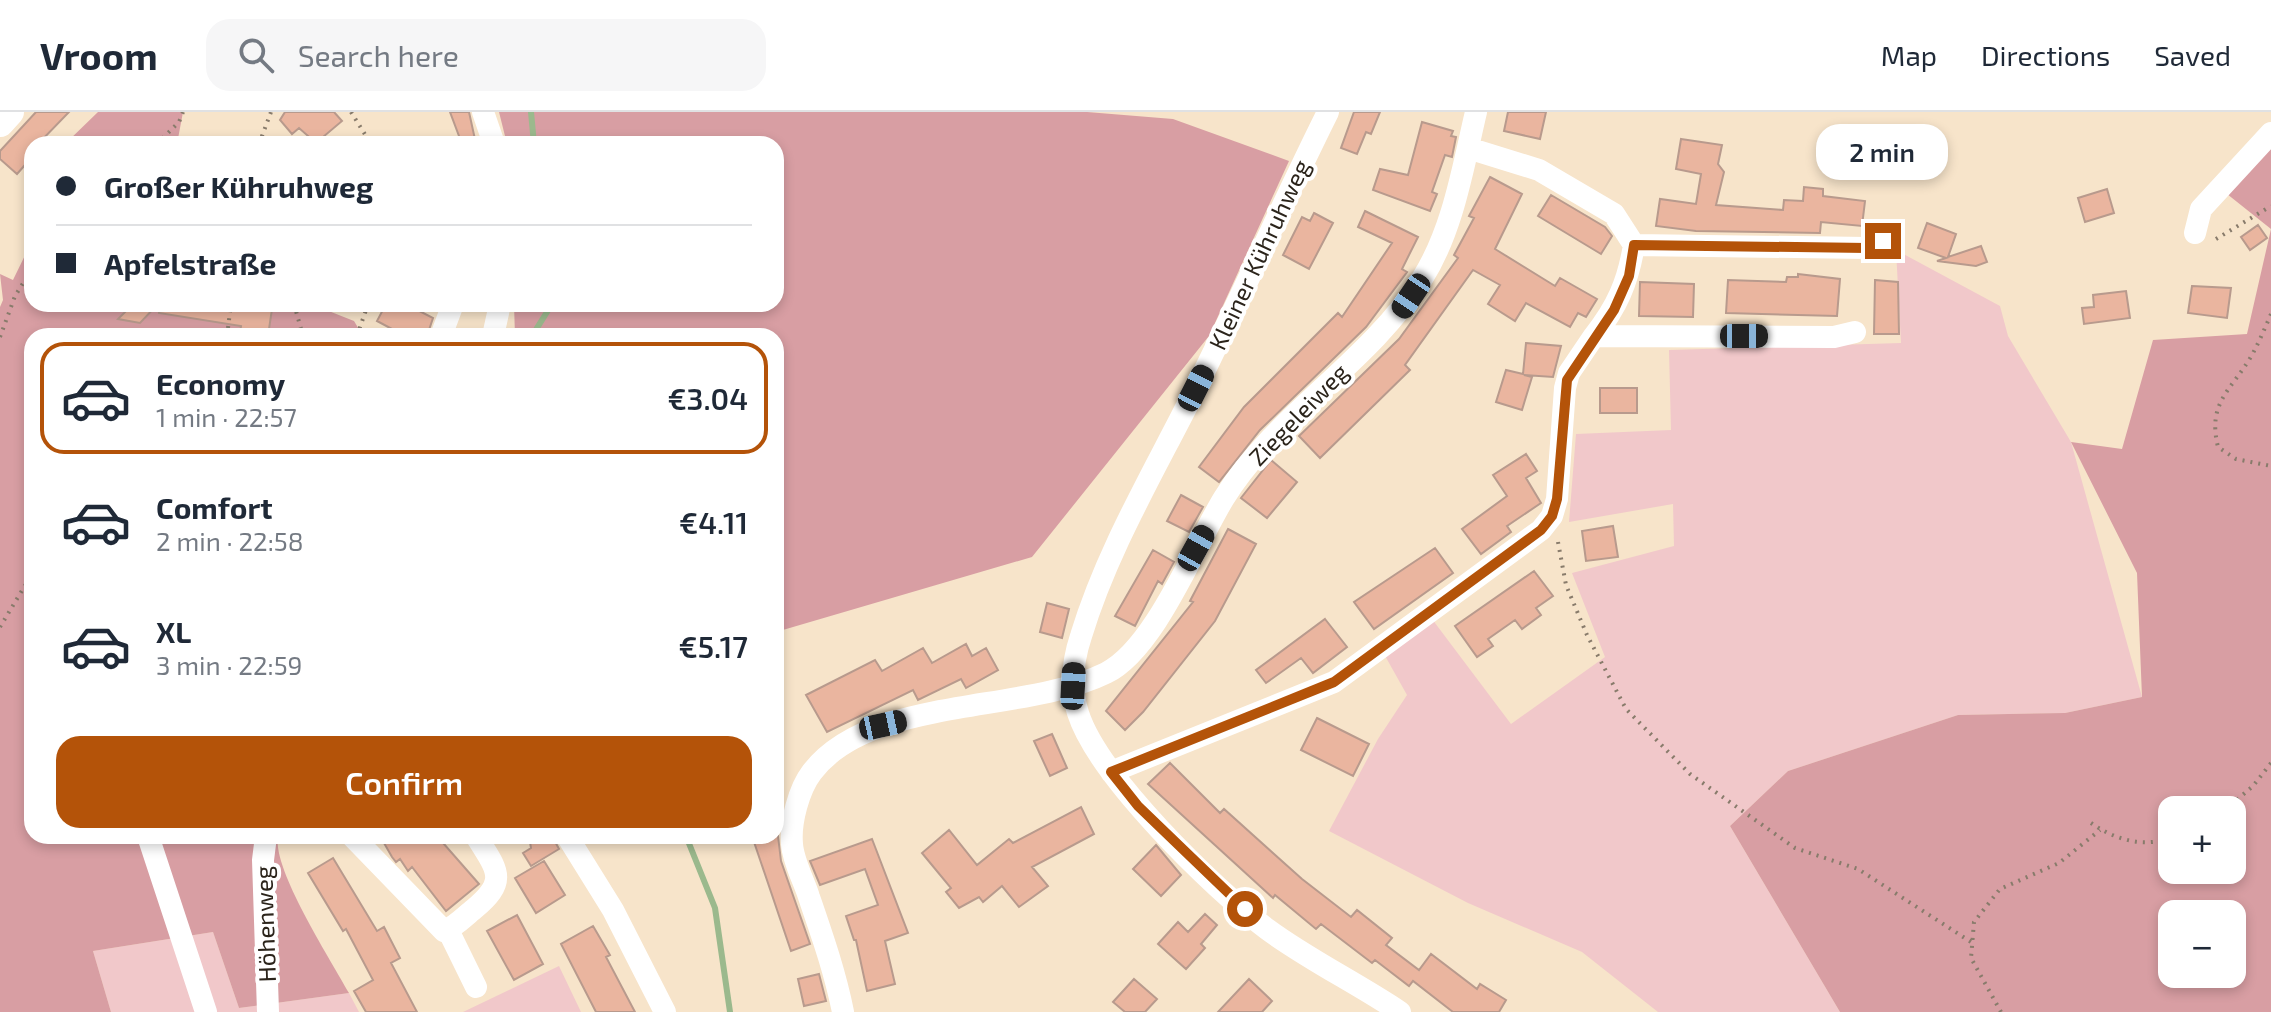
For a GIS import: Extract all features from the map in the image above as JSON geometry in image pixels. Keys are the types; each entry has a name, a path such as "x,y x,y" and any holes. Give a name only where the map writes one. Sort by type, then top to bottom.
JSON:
{"main road":[{"path":"0,123 10,112"}],"street":[{"path":"483,112 492,136"},
{"path":"1292,184 1311,112"},
{"name":"Kleiner Kühruhweg","path":"1073,686 1080,639 1105,570 1248,284 1328,112"},
{"name":"Ziegeleiweg","path":"843,1012 834,971 791,845 797,804 812,773 840,746 883,725 1073,686 1104,674 1130,655 1152,627 1226,495 1269,440 1397,315 1424,276 1447,225 1476,112"},
{"path":"2195,233 2201,209 2271,133"},
{"path":"1111,772 1334,682 1541,530 1552,516 1557,499 1565,388 1569,373 1614,310 1629,276 1634,245 1614,214 1539,170 1468,148"},
{"path":"1634,245 1867,248 1883,241"},
{"path":"1594,336 1834,337 1855,332"},
{"path":"1073,686 1079,716 1111,772 1138,806 1267,928 1392,1009"},
{"path":"151,844 206,1012"},
{"name":"Höhenweg","path":"265,844 268,1012"},
{"path":"359,844 438,929 448,930 496,887 496,870 481,844"},
{"path":"572,844 613,910 665,1012"},
{"path":"448,930 476,987"}],"path":[{"path":"165,136 179,122 183,112"},
{"path":"263,136 271,112"},
{"path":"351,112 366,136"},
{"path":"2195,233 2200,241 2207,243 2271,206"},
{"path":"0,337 15,296 24,282"},
{"path":"2271,314 2252,355 2218,402 2213,427 2218,447 2248,463 2271,466"},
{"path":"1552,516 1566,585 1587,635 1626,709 1690,774 1795,848 1858,869 1971,942"},
{"path":"0,627 24,587"},
{"path":"2241,796 2271,763"},
{"path":"2091,823 2109,837 2133,842 2158,839"},
{"path":"2001,1012 1971,958 1974,922 2000,889 2059,863 2100,830"}],"shaded area":[{"path":"98,112 183,112 178,136 73,136"},
{"path":"499,112 1087,112 1173,119 1289,161 1209,336 1032,557 784,630 784,328 515,328 514,312 784,312 784,136 505,136"},
{"path":"2271,139 2271,229 2212,182"},
{"path":"2271,229 2271,1012 1840,1012 1730,826 1788,771 1958,715 2065,713 2142,697 2137,573 2071,442 2122,449 2153,340 2247,334"},
{"path":"1896,250 2000,306 2008,336 2071,442 2142,697 2065,713 1958,715 1788,771 1730,826 1840,1012 1658,1012 1582,952 1468,903 1329,831 1378,739 1407,695 1384,654 1432,619 1511,724 1605,657 1572,573 1674,546 1673,504 1569,522 1576,434 1671,430 1669,350 1901,343"},
{"path":"24,257 24,312 331,312 354,321 358,328 24,328 24,844 279,844 284,870 293,891 349,993 239,1008 213,932 93,951 111,1012 0,1012 0,307 3,300 0,274 13,280"},
{"path":"213,932 239,1008 349,993 359,1012 111,1012 93,951"},
{"path":"559,966 581,1012 463,1012"}],"building":[{"path":"36,112 69,112 46,136 24,136 24,166 17,174 0,159 0,151"},
{"path":"285,112 334,112 342,121 324,136 308,136 299,128 292,134 280,120"},
{"path":"450,112 469,112 474,136 459,136"},
{"path":"1354,112 1380,112 1371,134 1366,132 1357,154 1341,148"},
{"path":"1508,112 1546,112 1540,139 1504,131"},
{"path":"1422,122 1453,131 1451,136 1456,137 1452,157 1445,155 1432,192 1437,194 1430,211 1373,190 1380,169 1408,175"},
{"path":"1681,139 1722,145 1718,164 1724,172 1716,205 1783,210 1784,200 1803,201 1804,187 1823,189 1823,196 1865,201 1862,226 1821,222 1820,233 1696,231 1656,226 1660,199 1696,204 1701,174 1676,169"},
{"path":"1490,177 1522,194 1495,249 1555,286 1560,278 1597,299 1586,317 1578,313 1570,327 1526,303 1515,321 1488,304 1500,285 1473,270 1405,365 1410,370 1320,458 1299,436 1399,339 1458,258 1454,255 1474,218 1469,216"},
{"path":"2107,189 2114,213 2085,222 2078,198"},
{"path":"1551,195 1605,227 1612,236 1601,254 1538,216"},
{"path":"1365,211 1418,237 1402,269 1407,272 1366,327 1260,430 1219,482 1199,467 1244,407 1338,313 1342,317 1392,243 1358,227"},
{"path":"1314,213 1333,223 1309,269 1283,255 1302,217 1310,221"},
{"path":"1927,223 1956,234 1948,257 1981,246 1987,262 1976,266 1937,261 1946,258 1918,248"},
{"path":"2258,225 2267,238 2250,250 2241,237"},
{"path":"1798,274 1840,279 1837,316 1726,313 1728,280 1786,282 1787,277 1798,277"},
{"path":"1875,280 1898,282 1899,334 1874,334"},
{"path":"1640,282 1694,284 1693,317 1639,316"},
{"path":"2192,286 2231,288 2227,318 2188,313"},
{"path":"2126,291 2130,318 2084,324 2082,308 2094,307 2093,295"},
{"path":"125,312 150,312 140,323 118,319"},
{"path":"272,312 269,328 241,328 159,313"},
{"path":"382,312 421,312 433,318 430,328 390,328 377,321"},
{"path":"1526,343 1561,346 1553,377 1524,375 1532,377 1522,410 1496,402 1506,370 1523,374"},
{"path":"1600,388 1637,388 1637,413 1600,413"},
{"path":"1526,454 1537,471 1526,478 1541,503 1507,526 1511,532 1481,554 1462,529 1507,496 1493,475"},
{"path":"1271,460 1297,482 1267,518 1241,498"},
{"path":"1181,495 1203,507 1189,532 1167,521"},
{"path":"1613,526 1618,557 1586,561 1582,531"},
{"path":"1228,529 1256,544 1215,621 1143,712 1125,730 1106,711 1193,602 1190,601"},
{"path":"1435,548 1453,573 1374,629 1354,602"},
{"path":"1153,550 1174,562 1162,584 1158,581 1135,626 1115,616"},
{"path":"1534,571 1553,596 1536,608 1541,615 1522,629 1515,620 1488,639 1493,646 1477,657 1455,626"},
{"path":"1047,603 1069,609 1062,638 1040,632"},
{"path":"1325,619 1347,647 1313,673 1301,658 1266,683 1256,670"},
{"path":"966,644 972,656 986,648 998,670 966,688 961,679 918,700 913,690 827,732 806,695 875,660 882,671 923,648 932,663"},
{"path":"1317,718 1369,744 1353,776 1301,750"},
{"path":"1052,734 1067,768 1050,776 1034,741"},
{"path":"1170,763 1220,813 1224,809 1302,879 1351,917 1357,910 1392,938 1386,945 1419,970 1431,954 1477,989 1480,984 1506,1000 1499,1012 1453,1012 1413,981 1409,986 1375,960 1372,963 1321,924 1316,929 1275,895 1273,898 1148,784"},
{"path":"1081,807 1094,834 1032,867 1048,886 1019,907 1002,886 983,902 979,897 959,908 946,892 951,888 922,853 949,830 977,865 1009,839 1013,843"},
{"path":"872,839 908,933 885,941 895,984 867,991 856,940 846,916 878,905 865,869 820,885 810,861"},
{"path":"385,844 444,844 479,884 446,911 412,867 408,871 400,859 396,862"},
{"path":"530,844 556,844 559,849 531,866 523,853 531,848"},
{"path":"755,844 779,844 781,861 810,944 791,951"},
{"path":"1156,845 1181,875 1161,896 1133,869"},
{"path":"333,858 377,931 384,927 400,958 391,963 417,1012 366,1012 354,991 373,980 346,929 343,931 308,873"},
{"path":"544,861 565,895 536,913 515,878"},
{"path":"1205,914 1217,925 1201,944 1205,948 1186,969 1158,944 1178,922 1188,932"},
{"path":"517,915 543,964 514,980 487,931"},
{"path":"593,926 610,955 606,957 635,1012 596,1012 561,944"},
{"path":"819,974 826,1001 804,1006 798,979"},
{"path":"1134,979 1157,999 1145,1012 1125,1012 1113,1002"},
{"path":"1249,979 1272,1001 1262,1012 1218,1012"}],"waterway":[{"path":"531,112 533,136"},
{"path":"537,328 547,312"},
{"path":"689,844 715,908 730,1012"}],"route":[{"path":"1245,909 1138,806 1111,772 1278,702 1334,682 1541,530 1552,516 1557,499 1565,388 1569,373 1614,310 1629,276 1634,245 1867,248 1883,241"}]}
